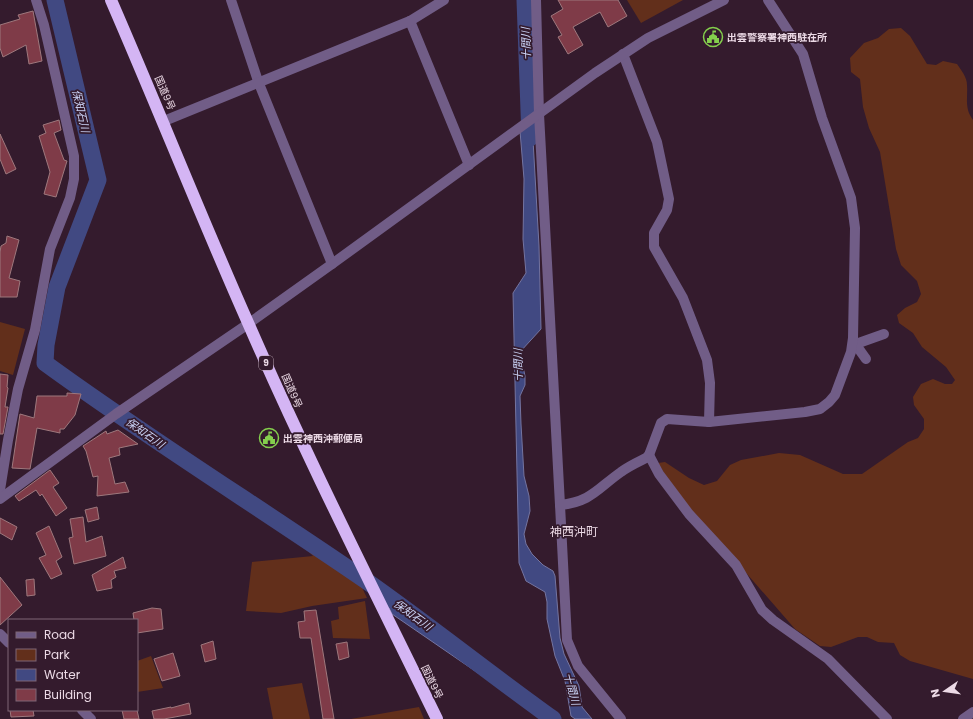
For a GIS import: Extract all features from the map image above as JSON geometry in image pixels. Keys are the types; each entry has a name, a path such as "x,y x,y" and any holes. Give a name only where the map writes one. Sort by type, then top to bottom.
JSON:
{"highway":[{"name":"国道9号","path":"111,0 164,121 248,324 299,436 437,719"}],"street":[{"path":"0,490 18,390 35,330 50,249 70,198 74,179 74,156 44,25 36,0"},
{"path":"231,0 258,81 332,264"},
{"path":"164,121 258,81 410,21 444,0"},
{"path":"536,0 537,115 567,640 578,666 621,719"},
{"path":"0,499 116,414 248,324 332,264 595,72 648,38 724,0"},
{"path":"560,505 580,502 588,498 622,471 649,455 662,423 665,420 709,422 805,412 824,407 830,402 838,388 854,345 855,228 851,198 822,118 803,54 768,0"},
{"path":"410,21 469,165"},
{"path":"623,54 657,142 669,199 667,210 654,233 654,247 683,298 707,360 710,383 709,422"},
{"path":"854,345 884,334"},
{"path":"854,345 866,359"},
{"path":"649,455 659,474 689,514 736,565 762,610 773,620 828,659 887,719"},
{"path":"0,634 8,642"},
{"path":"83,711 90,719"},
{"path":"963,719 973,712"}],"green space":[{"path":"627,0 683,0 641,23"},
{"path":"901,28 910,36 927,64 936,65 943,61 957,64 966,79 967,107 973,120 973,679 910,661 900,655 894,643 878,642 867,637 858,637 831,647 820,646 795,629 674,490 658,463 665,462 689,478 704,485 717,481 730,465 741,460 779,453 800,455 843,474 862,474 908,442 918,438 924,429 924,419 914,405 913,397 921,384 933,379 945,384 952,384 955,380 946,367 922,347 913,333 899,323 897,315 905,308 917,302 921,294 917,281 901,265 896,249 880,152 869,128 863,107 860,79 851,72 850,58 864,43 878,38 889,29"},
{"path":"0,322 25,329 13,375 0,371"},
{"path":"305,548 312,548 357,577 367,598 312,606 281,613 246,611 252,562 313,556"},
{"path":"365,601 370,639 333,638 331,621 339,619 338,607"},
{"path":"151,656 163,688 138,692 138,661"},
{"path":"302,683 310,719 273,719 267,688"},
{"path":"419,707 424,719 351,719"}],"water":[{"path":"532,122 539,246 541,329 520,352 525,376 525,385 520,396 524,476 529,496 530,511 524,534 526,544 532,554 543,565 553,571 555,576 560,638 564,654 579,686 582,707 592,719 575,719 571,716 565,681 555,656 547,619 547,602 545,592 526,581 519,563 513,293 526,273 523,239 524,179 520,131"},
{"path":"385,599 559,719 545,719 392,614"}],"building":[{"path":"558,0 618,0 627,16 608,27 600,12 573,27 583,45 568,54 558,37 562,35 551,16 563,9"},
{"path":"33,11 42,61 29,64 26,45 3,57 0,48 0,25 20,19 18,15"},
{"path":"59,120 61,130 54,133 64,160 67,161 56,197 44,194 50,172 39,136 46,133 43,125"},
{"path":"0,134 16,169 6,174 0,159"},
{"path":"7,236 19,240 9,278 20,281 17,297 0,297 0,252 1,246 6,243"},
{"path":"0,374 8,375 8,388 5,407 8,407 3,434 0,434"},
{"path":"67,393 81,394 75,415 64,429 60,429 60,433 37,428 30,469 12,468 20,414 34,418 37,396 67,396"},
{"path":"118,430 138,444 119,448 120,455 109,458 115,484 125,482 129,492 97,496 98,476 93,477 86,451 83,446 106,431 107,434"},
{"path":"50,470 59,483 53,487 67,508 56,516 42,494 40,496 36,490 19,501 15,496"},
{"path":"97,507 99,519 88,522 85,510"},
{"path":"83,517 86,542 102,536 106,556 74,564 69,538 73,537 70,519"},
{"path":"0,518 17,527 12,540 0,533"},
{"path":"49,526 62,557 56,561 62,574 51,579 39,558 46,555 36,533"},
{"path":"123,557 126,568 114,571 116,577 111,580 112,588 97,591 92,575"},
{"path":"0,577 22,605 0,625"},
{"path":"34,579 35,595 27,596 26,580"},
{"path":"152,608 161,609 163,629 138,633 138,619 134,619 133,613"},
{"path":"316,610 334,719 323,719 311,638 300,638 298,622 305,621 304,611"},
{"path":"213,641 216,659 205,662 201,645"},
{"path":"347,642 349,657 339,660 336,644"},
{"path":"173,653 180,676 162,681 154,659"},
{"path":"189,703 191,714 164,719 154,719 152,711"},
{"path":"10,711 33,711 34,716 11,717"},
{"path":"122,711 137,711 139,719 124,719"}],"waterway":[{"name":"保知石川","path":"55,0 98,180 57,287 46,345 45,363 124,419 365,580 553,719"},
{"name":"十間川","path":"525,0 530,138"}],"place":[{"name":"出雲警察署神西駐在所","path":"713,37"},
{"name":"出雲神西沖郵便局","path":"269,438"}],"district":[{"name":"神西沖町","path":"574,531"}]}
